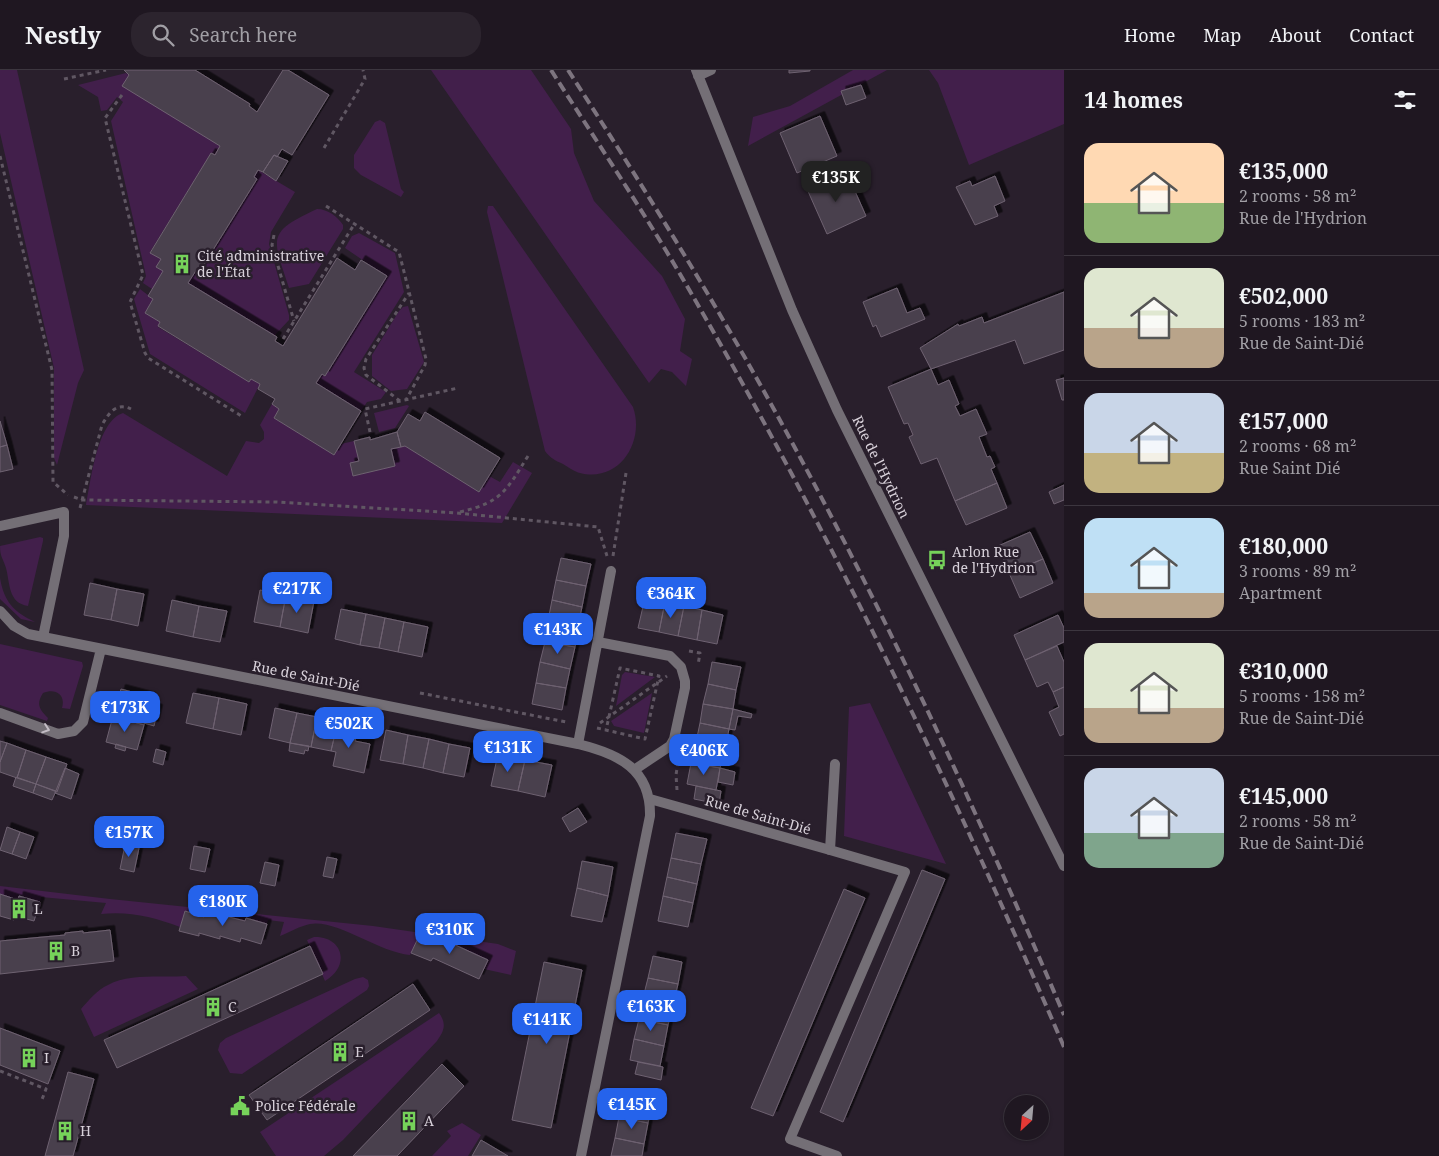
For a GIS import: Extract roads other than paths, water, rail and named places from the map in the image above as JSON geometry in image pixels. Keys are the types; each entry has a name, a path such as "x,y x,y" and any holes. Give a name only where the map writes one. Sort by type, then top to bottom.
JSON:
{"street":[{"path":"697,73 710,70"},
{"name":"Rue de l'Hydrion","path":"697,73 792,310 837,410 1064,866"},
{"path":"0,526 64,512 64,536 43,637"},
{"path":"578,744 611,571"},
{"name":"Rue de Saint-Dié","path":"0,611 14,626 28,634 578,744 620,758 634,770 645,783 650,799 650,816 581,1156"},
{"path":"598,642 670,656 681,667 685,681 674,739 670,746 634,770"},
{"path":"0,713 58,734 74,731 83,722 101,649"},
{"path":"830,850 836,764"},
{"name":"Rue de Saint-Dié","path":"650,799 905,872 790,1139 837,1156"}],"railway":[{"path":"551,70 671,258 740,378 840,566 978,853 1064,1047"},
{"path":"568,70 705,289 821,496 895,642 965,790 1064,1015"}],"place":[{"name":"Cité administrative de l'État","path":"182,264"},
{"name":"Arlon Rue de l'Hydrion","path":"937,560"},
{"name":"L","path":"19,909"},
{"name":"B","path":"56,951"},
{"name":"C","path":"213,1007"},
{"name":"E","path":"340,1052"},
{"name":"I","path":"29,1058"},
{"name":"Police Fédérale","path":"240,1106"},
{"name":"A","path":"409,1121"},
{"name":"H","path":"65,1131"}]}
